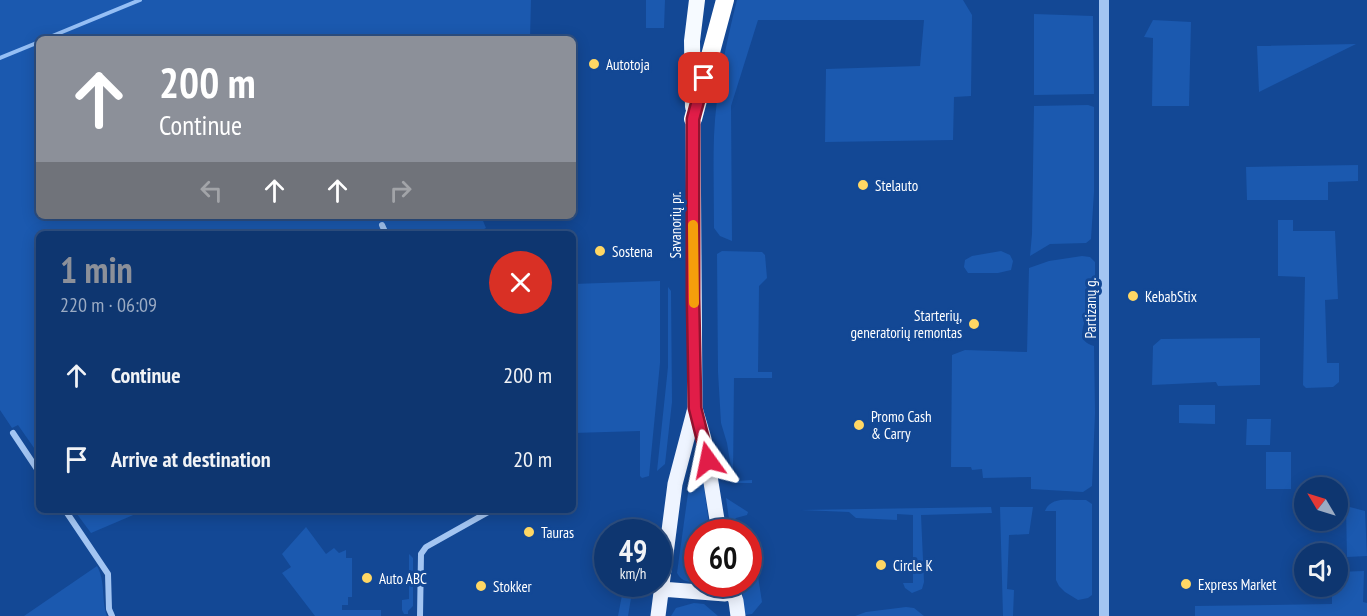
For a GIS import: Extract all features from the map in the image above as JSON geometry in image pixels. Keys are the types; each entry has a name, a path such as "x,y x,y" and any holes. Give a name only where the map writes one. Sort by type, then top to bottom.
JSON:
{"highway":[{"name":"Savanorių pr.","path":"688,0 692,41 693,119"},
{"name":"Savanorių pr.","path":"692,41 697,0"},
{"path":"693,119 725,0"}],"main road":[{"name":"Savanorių pr.","path":"670,519 675,484 695,408 693,119"},
{"name":"Savanorių pr.","path":"695,408 704,439 717,519"},
{"name":"Savanorių pr.","path":"658,616 660,597"},
{"path":"727,597 728,616"},
{"path":"733,597 738,616"}],"street":[{"name":"Partizanų g.","path":"1104,0 1104,616"},
{"path":"382,225 385,231"},
{"path":"13,433 36,467"},
{"path":"67,513 108,574 109,609 112,616"},
{"path":"420,616 421,554 426,547 487,513"}],"shaded area":[{"path":"0,0 531,0 530,36 36,36 36,219 482,219 486,228 480,231 36,231 36,451 18,425 12,428 0,410"},
{"path":"646,0 665,0 664,28 646,28"},
{"path":"737,0 963,0 972,15 971,96 954,97 953,140 825,142 826,69 920,66 924,20 758,20 731,106 732,241 720,236 714,228 715,119 722,67"},
{"path":"1034,14 1093,16 1094,94 1034,95"},
{"path":"1153,20 1191,22 1189,106 1152,106 1153,38 1144,37"},
{"path":"1356,44 1259,92 1257,46"},
{"path":"1088,105 1094,107 1094,192 1091,239 1086,243 1050,244 1030,256 1034,106"},
{"path":"1358,165 1358,181 1328,182 1328,200 1247,200 1246,167"},
{"path":"1278,220 1293,220 1293,231 1335,231 1338,299 1325,300 1327,363 1339,363 1339,382 1333,387 1306,388 1303,385 1305,277 1278,276"},
{"path":"722,251 762,252 765,255 767,278 759,286 758,372 772,372 772,378 734,378 733,476 736,481 752,480 752,483 736,483 733,479 721,423 717,254"},
{"path":"1001,251 1010,255 1013,261 1011,270 998,273 968,273 964,267 965,260 972,256"},
{"path":"1090,257 1095,262 1095,285 1090,286 1089,304 1082,331 1084,340 1094,346 1095,413 1092,486 1083,492 1031,489 1031,477 983,478 982,469 951,467 952,355 965,350 1027,352 1029,268 1049,261"},
{"path":"660,281 660,363 649,476 642,478 640,476 640,431 576,433 576,284"},
{"path":"668,287 671,291 672,402 665,464 657,471 668,367"},
{"path":"1260,338 1260,385 1218,386 1216,382 1152,385 1153,346 1161,339"},
{"path":"1179,405 1215,405 1215,424 1179,423"},
{"path":"1247,419 1271,419 1270,445 1246,445"},
{"path":"1266,452 1291,452 1291,489 1266,489"},
{"path":"696,453 700,457 708,519 684,519 693,457"},
{"path":"726,498 748,512 747,515 729,519"},
{"path":"1086,500 1092,504 1092,595 1078,600 1065,592 1056,580 1056,511 1045,511 1048,506 1057,501"},
{"path":"991,507 992,513 921,515 924,582 922,589 912,593 905,588 903,583 913,583 913,515 897,514 897,520 856,518 849,512 801,510"},
{"path":"1000,507 1033,507 1029,534 1009,535 1007,589 1014,590 1013,616 1003,616"},
{"path":"1348,507 1365,511 1367,556 1348,557"},
{"path":"76,513 138,513 91,533"},
{"path":"684,522 684,580 677,573"},
{"path":"306,527 326,554 334,548 339,553 346,550 346,558 352,558 352,597 348,597 348,605 342,605 342,610 381,610 381,616 315,616 282,573 291,567 282,554"},
{"path":"409,554 413,558 413,606 408,614 404,614 402,600 409,599"},
{"path":"97,566 102,578 107,616 24,616"},
{"path":"1364,571 1363,602 1367,603 1367,616 1195,616 1195,606 1332,604 1332,597 1348,597 1348,572"},
{"path":"622,597 631,597 628,616 618,616"},
{"path":"743,597 761,597 762,602 752,614 745,615 742,612"},
{"path":"694,603 704,604 718,616 671,616 676,608"},
{"path":"914,608 924,616 855,616 866,612"}],"waterway":[{"path":"52,36 140,0"},
{"path":"0,58 36,43"}],"slow traffic":[{"path":"693,225 694,303"}],"place":[{"name":"Autotoja","path":"594,64"},
{"name":"Stelauto","path":"863,185"},
{"name":"Sostena","path":"600,251"},
{"name":"KebabStix","path":"1133,296"},
{"name":"Starterių, generatorių remontas","path":"974,324"},
{"name":"Promo Cash & Carry","path":"859,425"},
{"name":"Tauras","path":"529,532"},
{"name":"Circle K","path":"881,565"},
{"name":"Auto ABC","path":"367,578"},
{"name":"Express Market","path":"1186,584"},
{"name":"Stokker","path":"481,586"}],"route":[{"path":"704,78 693,119 693,298 695,408 708,460"}]}
